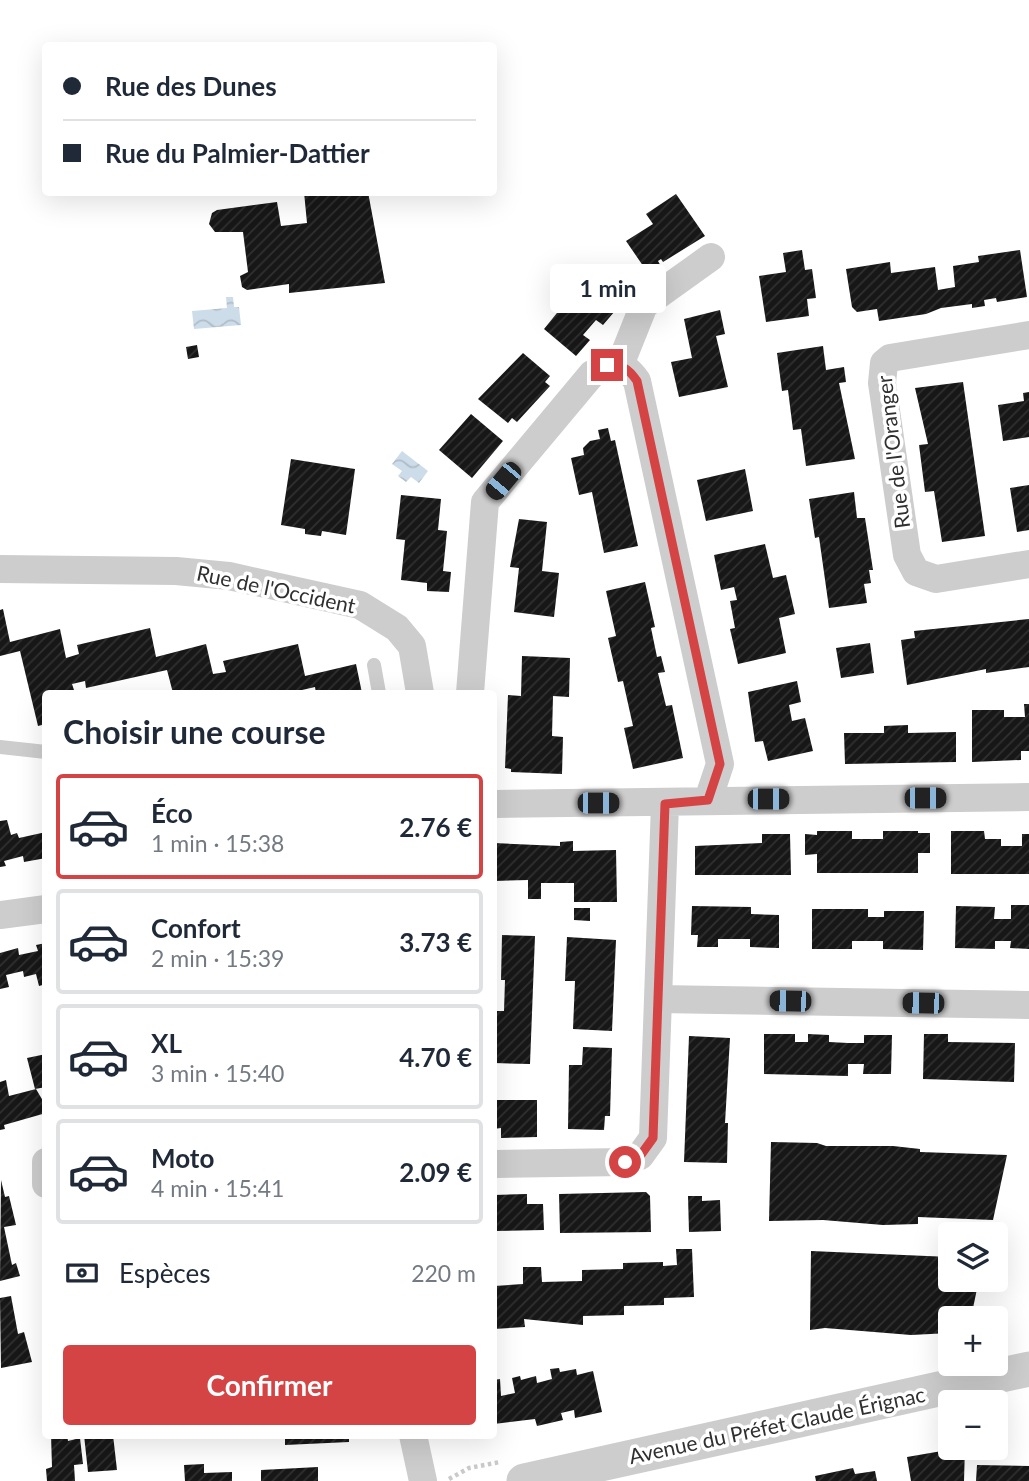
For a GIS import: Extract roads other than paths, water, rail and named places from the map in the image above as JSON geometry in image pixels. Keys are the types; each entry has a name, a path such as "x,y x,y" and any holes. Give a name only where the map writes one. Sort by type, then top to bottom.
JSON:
{"street":[{"path":"620,365 643,305 711,257"},
{"name":"Rue de l'Oranger","path":"1029,335 890,358 884,363 882,383 907,555 916,572 936,579 1029,565"},
{"path":"470,690 485,502 592,374 607,365 620,365 629,369 637,381 720,764 708,800"},
{"name":"Rue de l'Occident","path":"0,569 176,571 229,576 360,605 397,628 412,646 419,690"},
{"path":"497,804 665,804 708,800 1029,797"},
{"path":"497,1164 625,1162 640,1156 653,1138 665,804"},
{"path":"0,915 42,910"},
{"path":"658,999 1029,1004"},
{"name":"Avenue du Préfet Claude Érignac","path":"524,1481 1029,1369"},
{"path":"414,1439 423,1481"}],"lane":[{"path":"374,665 378,690"},
{"path":"0,747 42,752"}],"water":[{"path":"226,297 233,297 234,307 239,307 241,325 194,329 192,311 227,308"},
{"path":"402,451 428,471 419,483 411,477 406,482 398,476 402,471 392,464"}]}
